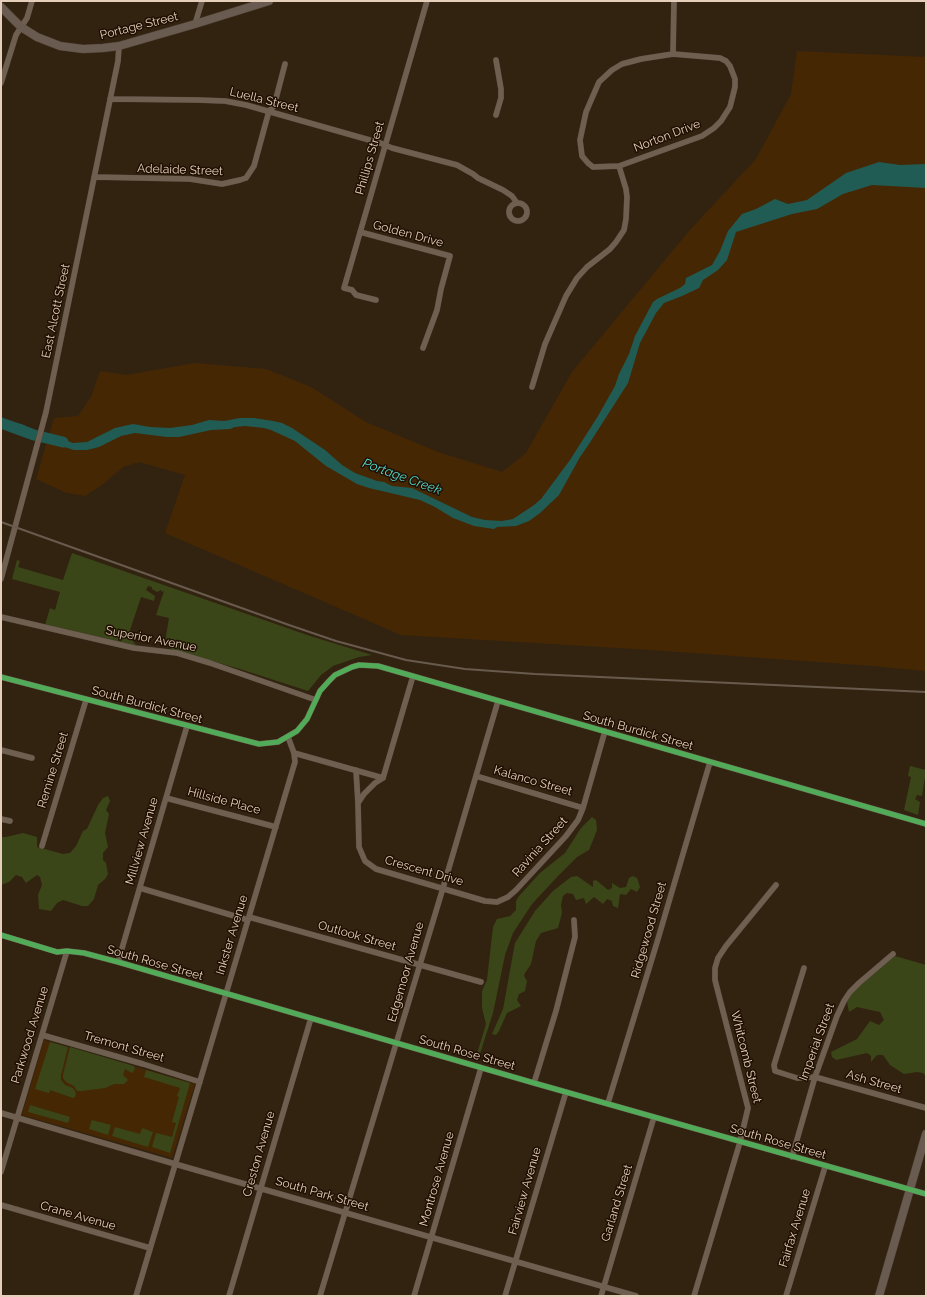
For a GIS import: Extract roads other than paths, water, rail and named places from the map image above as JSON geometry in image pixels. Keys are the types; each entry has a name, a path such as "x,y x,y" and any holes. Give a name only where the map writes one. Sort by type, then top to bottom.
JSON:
{"main road":[{"name":"Portage Street","path":"1,7 21,27 37,37 60,46 83,49 119,46 269,1"},
{"path":"879,1296 926,1134"}],"street":[{"path":"1,83 16,35 27,18 32,1"},
{"path":"195,24 202,1"},
{"name":"Phillips Street","path":"376,300 356,295 352,290 344,288 428,1"},
{"path":"532,387 545,344 566,296 577,278 587,267 610,249 624,230 627,197 626,188 619,166 593,167 588,164 582,156 580,140 586,112 594,91 604,76 622,64 641,59 673,54 674,1"},
{"name":"East Alcott Street","path":"1,578 42,431 118,61 119,46"},
{"name":"Norton Drive","path":"619,166 702,136 718,124 730,107 735,79 733,72 726,61 720,58 673,54"},
{"path":"496,60 501,98 496,115"},
{"path":"269,111 274,106 285,64"},
{"name":"Luella Street","path":"110,99 225,101 269,111 377,142 385,146"},
{"name":"Adelaide Street","path":"94,177 190,179 222,184 246,178 254,166 269,111"},
{"path":"385,146 456,165 503,190 512,196 517,203"},
{"name":"Golden Drive","path":"360,232 450,256 437,310 423,348"},
{"name":"Superior Avenue","path":"1,616 134,648 177,653 316,700"},
{"name":"South Burdick Street","path":"316,700 320,691 329,681 345,670 359,665 369,665 413,676 926,824"},
{"path":"358,803 364,794 375,783 383,778 413,676"},
{"name":"South Burdick Street","path":"1,677 259,744 278,742 288,737"},
{"name":"Remine Street","path":"42,846 86,700"},
{"path":"288,737 304,724 316,700"},
{"name":"Edgemoor Avenue","path":"320,1296 397,1043 498,701"},
{"name":"Millview Avenue","path":"118,962 187,726"},
{"name":"Ravinia Street","path":"502,900 516,890 566,836 578,820 583,808 604,731"},
{"name":"Inkster Avenue","path":"136,1296 295,762 294,753 288,737"},
{"path":"1,750 32,758"},
{"path":"294,753 383,778"},
{"name":"Ridgewood Street","path":"608,1103 710,762"},
{"name":"Crescent Drive","path":"356,770 360,847 365,861 376,869 485,901 497,902 502,900"},
{"name":"Kalanco Street","path":"476,776 583,808"},
{"name":"Hillside Place","path":"166,798 276,827"},
{"path":"1,819 10,821"},
{"name":"Whitcomb Street","path":"694,1296 747,1114 747,1102 715,980 715,968 718,958 726,946 776,885"},
{"name":"Outlook Street","path":"140,888 481,982"},
{"path":"534,1083 556,1011 575,937 574,920"},
{"name":"South Rose Street","path":"1,935 57,952 67,951 84,953 118,962 481,1068 926,1194"},
{"name":"Parkwood Avenue","path":"1,1172 67,951"},
{"name":"Imperial Street","path":"792,1157 815,1077 844,1001 859,982 893,954"},
{"name":"Ash Street","path":"804,968 774,1065 775,1071 797,1078 815,1077 926,1108"},
{"name":"Creston Avenue","path":"229,1296 311,1018"},
{"name":"Tremont Street","path":"42,1035 200,1082"},
{"name":"Montrose Avenue","path":"414,1296 481,1068"},
{"name":"Fairview Avenue","path":"505,1296 566,1092"},
{"name":"South Park Street","path":"1,1113 636,1296"},
{"name":"Garland Street","path":"600,1296 654,1117"},
{"name":"Fairfax Avenue","path":"786,1296 825,1166"},
{"name":"Crane Avenue","path":"1,1206 150,1248"}],"water":[{"path":"879,162 900,165 925,164 926,188 872,185 843,194 817,209 792,214 736,232 727,260 718,270 703,280 699,288 664,303 656,313 640,343 628,383 580,457 559,495 529,521 516,526 497,527 494,529 474,526 453,518 420,500 357,484 326,466 295,441 264,428 245,426 235,427 230,429 211,430 179,437 135,433 121,436 99,447 87,450 74,450 48,442 50,435 73,443 87,442 115,428 133,424 170,428 192,425 209,420 224,421 240,418 254,418 273,421 282,423 292,428 325,450 342,465 355,473 392,486 412,488 472,517 485,520 502,521 513,519 541,499 570,460 615,386 635,336 653,302 680,288 685,284 686,278 712,265 720,251 728,231 742,214 756,209 775,199 788,204 807,200 846,173"},
{"path":"1,418 24,425 35,431 33,439 1,427"}],"waterway":[{"name":"Portage Creek","path":"1,423 34,435 63,442"}],"railway":[{"path":"1,522 289,625 336,641 406,660 465,669 535,674 926,692"}]}
